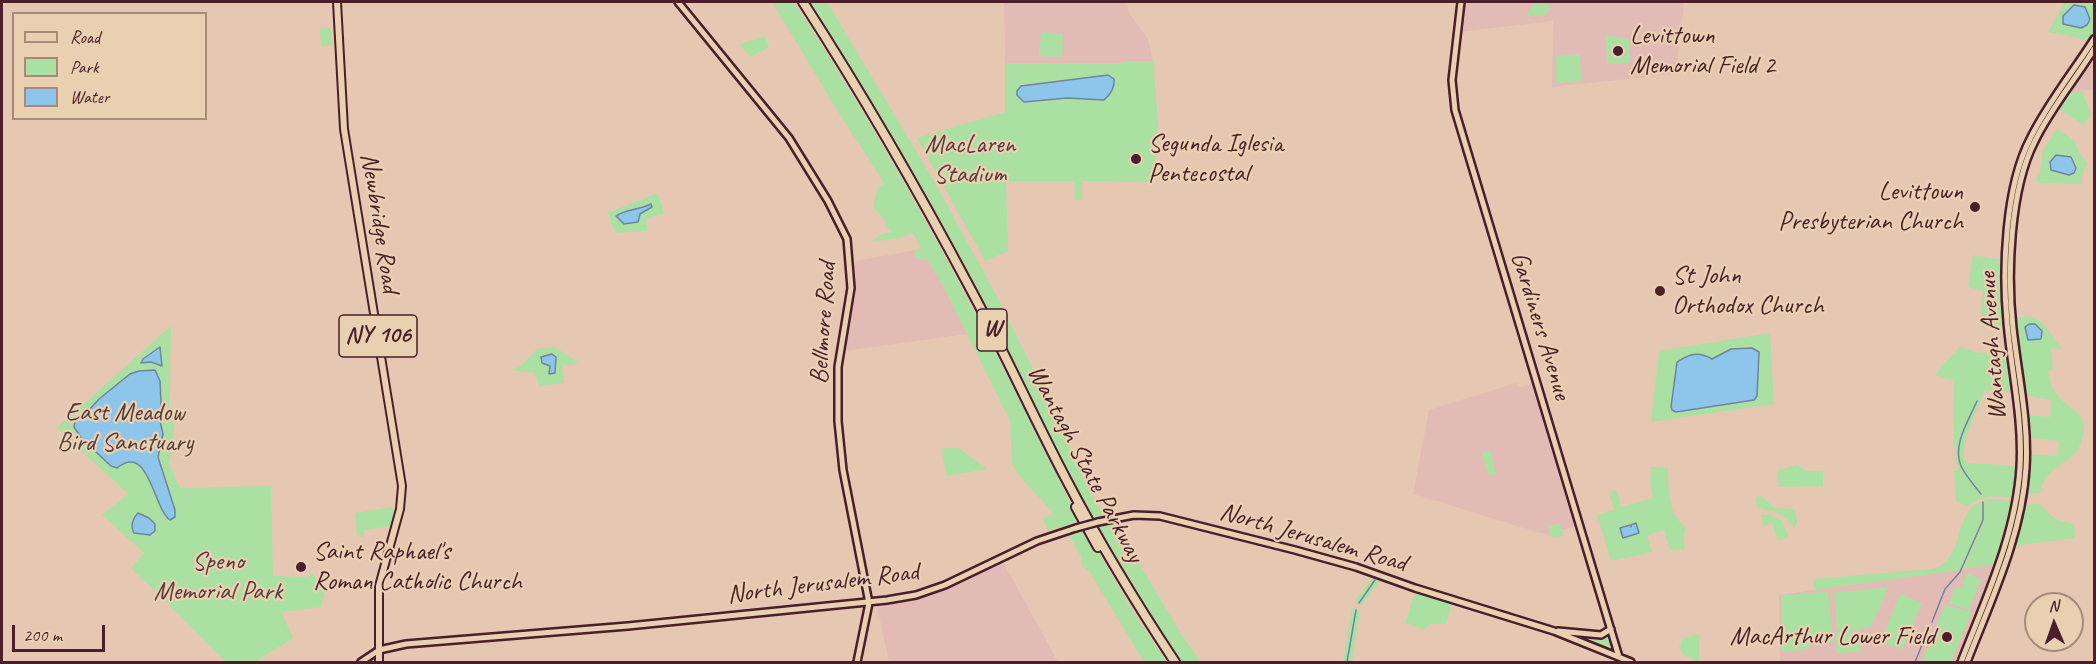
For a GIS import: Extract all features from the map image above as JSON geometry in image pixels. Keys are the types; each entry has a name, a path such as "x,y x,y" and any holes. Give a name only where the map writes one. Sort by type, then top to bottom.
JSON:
{"highway":[{"name":"Wantagh State Parkway","path":"798,2 911,190 1089,531 1121,588 1169,663"},
{"name":"Wantagh State Parkway","path":"803,2 863,96 915,187 970,288 1067,481 1114,567 1175,663"}],"main road":[{"name":"Newbridge Road","path":"337,2 344,129 402,482 401,504 379,583 379,663"},
{"name":"Bellmore Road","path":"678,2 789,138 828,201 848,239 851,288 838,367 838,421 843,470 869,603 857,663"},
{"name":"Gardiners Avenue","path":"1461,2 1452,80 1455,110 1619,657"},
{"name":"Wantagh Avenue","path":"1961,663 2009,533 2017,499 2020,441 2007,323 2012,198 2022,157 2034,130 2094,39"},
{"name":"Wantagh Avenue","path":"1967,663 2008,552 2022,502 2026,468 2008,279 2017,199 2027,159 2044,124 2094,50"},
{"name":"North Jerusalem Road","path":"361,663 379,650 406,644 628,626 869,603 906,597 964,577 1037,541 1098,522 1140,514 1169,517 1328,559 1554,631 1632,663"},
{"path":"1554,631 1601,635 1611,629"}],"shaded area":[{"path":"1004,2 1127,2 1129,13 1148,39 1153,61 1005,63"},
{"path":"1464,2 1684,2 1676,74 1552,87 1553,21 1459,32"},
{"path":"2094,51 2094,89 2067,93"},
{"path":"921,249 967,334 844,351 856,291 855,261"},
{"path":"1536,382 1579,525 1562,530 1563,536 1556,538 1413,494 1429,410 1516,383 1518,388"},
{"path":"1003,562 1058,662 889,662 877,606 908,601 950,588"},
{"path":"1995,564 1958,662 1780,662 1779,595"}],"green space":[{"path":"772,2 794,2 872,128 968,300 1081,522 1048,531 1043,518 1053,513 1017,473 1012,464 1010,421 927,258 924,260 916,258 914,251 921,249 913,233 901,238 870,242 892,231 886,227 885,220 874,209 876,195 884,183"},
{"path":"807,2 827,2 934,181 995,293 1045,393 1088,488 1103,513 1101,516 1090,520 1023,383 958,259"},
{"path":"2065,2 2094,2 2094,33 2090,40 2048,32"},
{"path":"1534,3 1552,5 1545,15 1526,16"},
{"path":"331,28 332,45 321,46 320,29"},
{"path":"1041,32 1063,34 1062,57 1039,56"},
{"name":"Levittown Memorial Field 2","path":"1606,35 1629,39 1630,63 1607,64"},
{"path":"765,36 769,47 750,57 740,44"},
{"path":"1580,54 1581,81 1556,83 1556,56"},
{"name":"MacLaren Stadium","path":"1122,61 1153,61 1158,122 1153,182 1082,181 1082,200 1075,200 1074,181 1006,181 1008,251 985,261 917,138 1005,112 1005,63 1122,63"},
{"path":"2082,91 2091,115 2083,125 2054,106 2062,94"},
{"path":"2057,129 2075,141 2078,151 2087,163 2081,184 2038,183 2036,178 2040,172 2043,150"},
{"path":"658,193 664,213 646,219 648,231 616,233 607,213"},
{"path":"1973,255 2008,261 2007,293 2010,329 1981,327 1983,291 1968,287"},
{"path":"2029,316 2041,321 2062,349 2051,348 2053,369 2048,370 2049,379 2060,399 2081,418 2083,433 2080,445 2071,457 2048,476 2040,493 2021,494 2020,499 1999,497 1979,499 1967,507 1956,501 1954,471 1959,470 1954,441 1954,380 1936,376 1940,368 1960,347 1979,353 2013,353 2018,394 1996,389 1985,391 1966,437 1964,456 1966,463 2023,466 2025,454 2058,456 2059,441 2023,437 2021,414 2050,417 2051,400 2019,394 2019,343 2016,318"},
{"path":"171,326 169,414 171,419 174,419 173,450 169,463 180,488 271,486 273,576 309,577 310,574 314,575 317,581 327,585 321,607 281,612 293,638 255,662 226,662 131,568 144,553 102,515 128,494 57,428"},
{"path":"1770,333 1774,404 1651,422 1659,351"},
{"path":"555,347 579,363 562,366 564,383 539,386 535,373 511,370 523,364 537,349"},
{"path":"957,447 987,469 946,476 942,449"},
{"path":"1490,450 1496,474 1489,476 1481,453"},
{"path":"1797,465 1808,471 1823,471 1823,486 1779,487 1777,470"},
{"path":"1651,467 1668,468 1672,509 1686,527 1683,539 1685,549 1670,550 1664,530 1647,535 1652,552 1611,561 1597,515 1614,510 1609,493 1617,490 1621,507 1653,498 1650,482"},
{"path":"1759,495 1775,508 1795,509 1797,522 1794,528 1782,515 1757,507 1756,500"},
{"path":"1984,500 2014,501 2012,515 1995,564 1963,569 1984,520"},
{"path":"1982,501 1983,519 1961,570 1814,590 1813,579 1932,569 1943,564 1955,547 1966,516 1972,507"},
{"path":"2041,504 2055,518 2074,524 2075,538 2014,546 2024,505"},
{"path":"392,507 394,512 391,526 364,530 364,537 357,535 355,513"},
{"path":"1761,515 1770,515 1781,520 1789,537 1777,540 1773,525 1763,526"},
{"path":"1112,523 1131,557 1140,560 1141,567 1181,634 1201,662 1178,662 1151,623 1095,526"},
{"path":"1560,523 1563,536 1556,538 1549,536 1549,526"},
{"path":"1085,529 1135,615 1167,662 1144,662 1089,571 1082,566 1082,559 1069,534"},
{"path":"1967,573 1981,579 1969,610 1949,603 1955,587 1961,589"},
{"path":"1371,579 1380,581 1362,605 1354,602"},
{"path":"1888,587 1869,628 1848,631 1858,637 1861,651 1837,654 1835,632 1843,630 1837,629 1834,593"},
{"path":"1416,589 1453,601 1446,624 1432,624 1423,629 1405,623"},
{"path":"1828,592 1833,642 1812,643 1807,649 1781,652 1781,595"},
{"path":"1900,594 1922,603 1902,650 1881,642"},
{"name":"MacArthur Lower Field","path":"1945,605 1972,612 1951,662 1922,662"},
{"path":"1352,608 1360,611 1352,662 1343,662"},
{"path":"1570,634 1600,637 1609,635 1613,649"},
{"path":"1699,634 1699,662 1683,655 1679,647 1683,638"}],"water":[{"path":"2074,5 2085,7 2090,19 2087,25 2081,28 2063,24 2063,16"},
{"path":"1108,75 1114,79 1114,85 1111,93 1104,100 1067,98 1024,102 1017,95 1021,86"},
{"path":"2056,155 2071,157 2076,168 2074,173 2069,175 2051,170 2050,162"},
{"path":"651,204 652,207 640,214 638,222 624,224 616,216 624,212"},
{"path":"2035,324 2042,331 2041,339 2028,340 2025,327"},
{"path":"160,347 162,366 151,362 141,363 143,359"},
{"path":"1752,348 1759,352 1757,396 1754,400 1676,412 1672,410 1677,362 1694,354 1712,359 1731,349"},
{"path":"552,354 556,357 555,373 549,374 550,366 542,363 541,357"},
{"path":"155,370 160,381 160,421 163,434 158,457 175,510 175,517 170,520 164,513 149,480 136,463 128,462 117,468 111,466 82,439 74,427 76,417 87,412 130,374"},
{"path":"138,513 155,524 155,531 150,535 134,533 133,522"},
{"path":"1636,523 1639,533 1623,538 1620,528 1630,525 1631,527"}],"waterway":[{"path":"1977,401 1960,441 1959,458 1965,473 1981,494"},
{"path":"1932,622 1945,589 1960,572 1983,520 1983,502"},
{"path":"1359,603 1375,580"},
{"path":"1347,662 1356,610"},
{"path":"1915,662 1928,630"}],"place":[{"name":"Levittown Memorial Field 2","path":"1618,51"},
{"name":"Segunda Iglesia Pentecostal","path":"1136,159"},
{"name":"Levittown Presbyterian Church","path":"1975,207"},
{"name":"St John Orthodox Church","path":"1660,291"},
{"name":"Saint Raphael's Roman Catholic Church","path":"301,567"},
{"name":"MacArthur Lower Field","path":"1947,637"}],"park label":[{"name":"East Meadow Bird Sanctuary","path":"125,428"},
{"name":"Speno Memorial Park","path":"218,577"}]}
